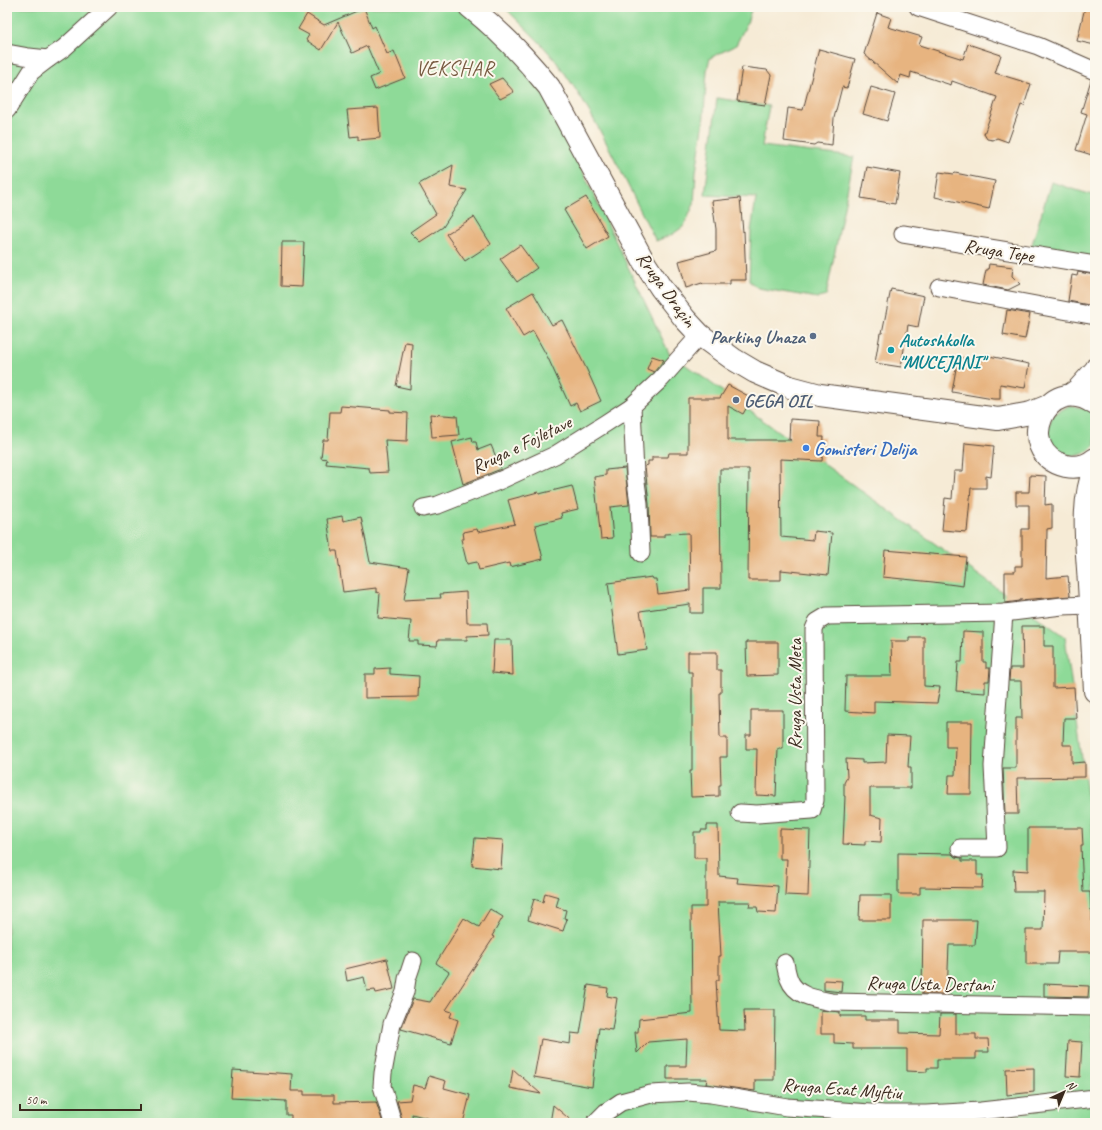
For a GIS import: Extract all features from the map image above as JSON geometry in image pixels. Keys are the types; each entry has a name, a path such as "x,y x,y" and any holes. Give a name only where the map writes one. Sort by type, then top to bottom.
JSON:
{"main road":[{"name":"Rruga Draçin","path":"470,7 506,37 549,87 644,262 680,313 700,335 733,359 755,372 797,389 820,395 998,419 1031,435 1040,445"},
{"path":"1095,404 1088,399 1076,396 1055,402 1042,414 1038,435 1040,445 1045,453 1052,460 1060,464 1071,467 1082,466 1092,462 1095,459"},
{"name":"Rruga Draçin","path":"998,419 1031,413 1055,402"},
{"path":"1060,464 1071,480 1078,495 1086,524"},
{"path":"1095,467 1087,495 1086,524 1090,605 1093,630 1095,691"}],"street":[{"path":"7,110 31,72 64,48 109,7"},
{"path":"918,7 1038,46 1095,71"},
{"path":"7,53 48,59"},
{"name":"Rruga Tepe","path":"903,234 1095,265"},
{"path":"939,287 1095,316"},
{"name":"Rruga e Fojletave","path":"423,508 438,505 501,480 555,455 632,406 661,380 700,335"},
{"path":"1095,367 1095,396"},
{"path":"1055,402 1076,388 1095,367"},
{"path":"632,406 641,553"},
{"name":"Rruga Usta Meta","path":"740,813 757,814 812,810 815,800 814,629 817,622 827,616 1004,613 1062,606 1090,605"},
{"path":"960,848 997,848 993,766 1004,613"},
{"path":"393,1123 382,1086 383,1073 392,1024 405,992 413,961"},
{"name":"Rruga Usta Destani","path":"785,963 789,980 800,993 813,999 831,1002 1095,1007"},
{"name":"Rruga Esat Myftiu","path":"595,1123 606,1112 621,1102 652,1094 688,1092 711,1094 787,1107 884,1114 926,1114 981,1111 1095,1098"}],"green space":[{"path":"7,7 463,7 530,61 669,353 1065,637 1095,851 1095,929 1092,1026 1095,1062 1095,1123 7,1123"},
{"path":"504,7 752,7 747,23 736,45 710,58 707,70 703,127 696,172 694,204 684,226 673,234 656,241 597,125 570,81 543,46"},
{"path":"717,98 769,106 762,146 854,157 826,296 818,298 758,288 749,281 751,231 756,198 705,195"},
{"path":"1051,182 1095,196 1095,262 1030,251"},
{"path":"1070,405 1090,410 1095,416 1095,445 1085,453 1075,456 1070,456 1059,451 1054,447 1048,435 1049,426 1053,415"}],"building":[{"path":"1085,7 1095,7 1095,45 1077,41"},
{"path":"364,8 372,28 375,26 387,54 394,51 405,78 375,90 370,78 379,74 367,46 352,53 338,22 321,50 306,40 309,35 298,29 307,14 324,25"},
{"path":"877,13 891,18 888,27 922,37 919,45 963,59 968,44 1001,55 995,73 1031,84 1024,106 1021,105 1008,142 997,138 993,140 987,139 984,134 997,97 952,81 951,85 911,72 910,78 901,75 898,84 864,54"},
{"path":"819,49 855,59 847,88 842,87 834,118 832,145 817,143 814,145 784,141 788,108 803,110"},
{"path":"742,67 767,70 771,75 765,105 737,101"},
{"path":"502,78 514,92 500,99 489,84"},
{"path":"1091,80 1095,81 1095,156 1076,150 1087,114 1081,112"},
{"path":"871,87 895,94 887,121 863,114"},
{"path":"378,108 380,138 358,140 358,136 350,137 347,110"},
{"path":"453,165 450,187 467,190 443,227 420,242 410,232 436,214 419,184"},
{"path":"867,167 900,173 895,204 861,198"},
{"path":"939,172 955,173 995,181 989,209 935,197"},
{"path":"586,197 608,236 587,249 564,210"},
{"path":"740,198 743,232 744,231 746,280 730,280 730,284 702,283 686,288 679,261 716,251 716,229 712,201"},
{"path":"474,217 491,244 465,261 446,234"},
{"path":"282,242 304,242 302,287 281,286"},
{"path":"520,245 537,268 517,282 500,259"},
{"path":"989,264 1013,267 1012,276 1020,284 1008,290 983,285 986,270 988,270"},
{"path":"1078,272 1095,275 1094,306 1068,301 1072,275 1077,276"},
{"path":"891,289 924,296 918,327 908,325 901,367 875,363 880,333 882,333"},
{"path":"533,292 552,325 562,320 601,401 580,411 576,403 570,406 548,358 533,331 523,337 506,308"},
{"path":"1007,310 1030,314 1025,339 1003,335"},
{"path":"405,342 412,343 410,389 396,386"},
{"path":"984,355 1029,364 1025,388 1000,384 1000,399 952,392 958,357 982,361"},
{"path":"652,356 664,360 654,372 647,369"},
{"path":"728,385 752,398 743,414 728,406 728,440 791,440 789,439 790,419 820,421 819,437 824,437 822,461 780,459 781,537 813,540 814,531 832,533 828,575 781,570 781,580 748,580 749,469 720,469 721,588 703,588 703,613 690,613 690,604 640,611 647,650 618,654 608,583 652,577 653,579 656,579 658,594 690,590 689,533 664,534 664,537 650,537 649,504 645,466 648,465 648,461 652,461 652,457 668,457 669,453 688,453 688,398 720,398"},
{"path":"341,406 408,413 407,441 385,440 388,472 370,473 369,468 326,464 327,459 321,458 323,440 328,440 330,412 340,412"},
{"path":"430,414 457,416 459,435 432,437"},
{"path":"472,437 473,442 476,442 478,450 491,445 501,469 463,484 452,442"},
{"path":"965,443 994,446 991,477 986,476 986,488 971,488 967,532 942,530 945,498 952,499 954,471 963,471"},
{"path":"625,468 629,505 610,507 613,538 601,539 594,477 606,475 606,470"},
{"path":"1030,475 1046,476 1045,505 1052,504 1052,528 1047,529 1046,578 1068,576 1070,596 1020,600 1005,603 1005,572 1015,572 1015,566 1022,566 1022,529 1029,529 1029,505 1016,505 1016,492 1029,492"},
{"path":"572,486 578,509 561,513 562,518 535,525 543,559 510,567 509,563 479,570 477,562 467,564 461,539 464,539 463,532 477,529 478,532 515,524 508,500 538,492 539,494"},
{"path":"342,516 343,521 361,517 370,562 409,568 404,600 441,598 440,594 466,592 467,623 487,623 488,635 467,636 467,640 438,640 437,646 418,645 418,641 409,641 411,621 378,618 380,593 376,592 376,588 343,592 337,551 332,551 327,519"},
{"path":"885,550 966,557 963,586 883,577"},
{"path":"1022,626 1044,626 1044,646 1053,646 1053,688 1074,687 1076,718 1064,718 1063,745 1072,745 1072,763 1085,762 1085,777 1017,778 1018,814 1005,814 1003,768 1016,768 1016,718 1022,718 1021,681 1009,681 1010,668 1023,668"},
{"path":"963,631 983,632 983,662 986,662 986,668 990,668 989,681 985,681 985,693 956,691 958,662 962,662"},
{"path":"909,637 924,637 924,686 940,687 937,703 874,701 874,713 845,711 846,676 892,676 891,641 909,641"},
{"path":"494,640 512,640 513,675 492,673"},
{"path":"746,642 778,642 778,675 747,676"},
{"path":"688,652 717,652 717,670 721,670 721,693 719,693 720,738 727,738 727,757 720,757 721,785 719,785 719,796 691,797 690,771 692,771 692,672 688,672"},
{"path":"390,668 390,674 419,676 418,697 365,698 365,674 375,674 375,669"},
{"path":"751,710 783,710 783,749 778,749 776,796 756,795 757,749 746,749 746,735 751,735"},
{"path":"946,722 972,722 971,794 948,794 949,775 955,775 956,747 946,747"},
{"path":"887,735 910,736 908,767 911,767 911,788 870,788 870,815 882,818 881,842 865,841 865,845 843,844 845,796 844,783 847,777 846,759 862,760 862,763 886,762"},
{"path":"707,825 718,825 719,876 738,878 737,883 778,886 776,913 758,912 757,907 749,907 750,902 718,902 721,956 719,956 719,980 716,980 719,1030 745,1031 744,1010 775,1010 774,1080 755,1080 755,1091 706,1084 707,1079 667,1079 667,1066 686,1066 687,1039 648,1042 637,1053 635,1032 638,1032 639,1019 692,1013 691,907 706,907 706,858 694,858 694,832 707,830"},
{"path":"1028,828 1082,828 1083,846 1081,846 1083,892 1090,892 1092,910 1092,952 1058,952 1057,964 1026,964 1026,930 1043,930 1044,892 1014,892 1013,870 1028,871"},
{"path":"780,829 810,830 808,896 785,895 787,859 780,859"},
{"path":"475,838 503,840 501,869 472,866"},
{"path":"898,853 952,854 955,857 962,858 962,861 977,861 977,875 983,875 982,888 920,887 920,894 898,894"},
{"path":"545,893 559,897 556,907 566,910 564,918 567,919 563,931 528,920 534,899 543,902"},
{"path":"860,895 891,895 891,920 859,920"},
{"path":"490,909 503,917 492,936 494,937 446,1010 452,1012 450,1017 458,1020 451,1043 401,1029 413,999 430,1002 449,972 436,963 464,918 479,927"},
{"path":"923,920 977,920 975,945 949,945 947,994 922,994"},
{"path":"387,959 394,989 376,993 375,990 367,991 364,977 347,981 345,969"},
{"path":"824,980 842,981 841,992 824,990"},
{"path":"1044,984 1089,986 1088,997 1044,996"},
{"path":"588,985 608,988 607,996 617,998 612,1030 599,1028 592,1087 534,1077 541,1039 570,1044 571,1033 580,1034"},
{"path":"821,1010 840,1012 840,1016 865,1016 865,1020 900,1020 900,1033 939,1034 940,1014 956,1014 956,1034 976,1034 976,1039 988,1039 989,1052 976,1052 976,1059 937,1059 937,1068 927,1068 927,1072 907,1071 907,1049 853,1049 853,1044 834,1043 834,1034 821,1034"},
{"path":"1068,1041 1082,1042 1080,1077 1066,1076"},
{"path":"1034,1068 1034,1092 1007,1095 1006,1069"},
{"path":"513,1069 541,1094 510,1088"},
{"path":"233,1070 292,1074 291,1091 304,1091 304,1095 334,1095 334,1103 376,1102 383,1123 291,1123 291,1115 286,1115 286,1101 231,1098"},
{"path":"429,1076 446,1081 444,1088 470,1095 463,1123 446,1123 412,1114 413,1123 403,1123 397,1101 410,1100 413,1085 425,1088"},
{"path":"553,1105 574,1123 550,1123"}],"place":[{"name":"Parking Unaza","path":"813,336"},
{"name":"Autoshkolla \"MUCEJANI\"","path":"891,350"},
{"name":"GEGA OIL","path":"736,400"},
{"name":"Gomisteri Delija","path":"806,448"}],"district":[{"name":"VEKSHAR","path":"455,68"}]}
